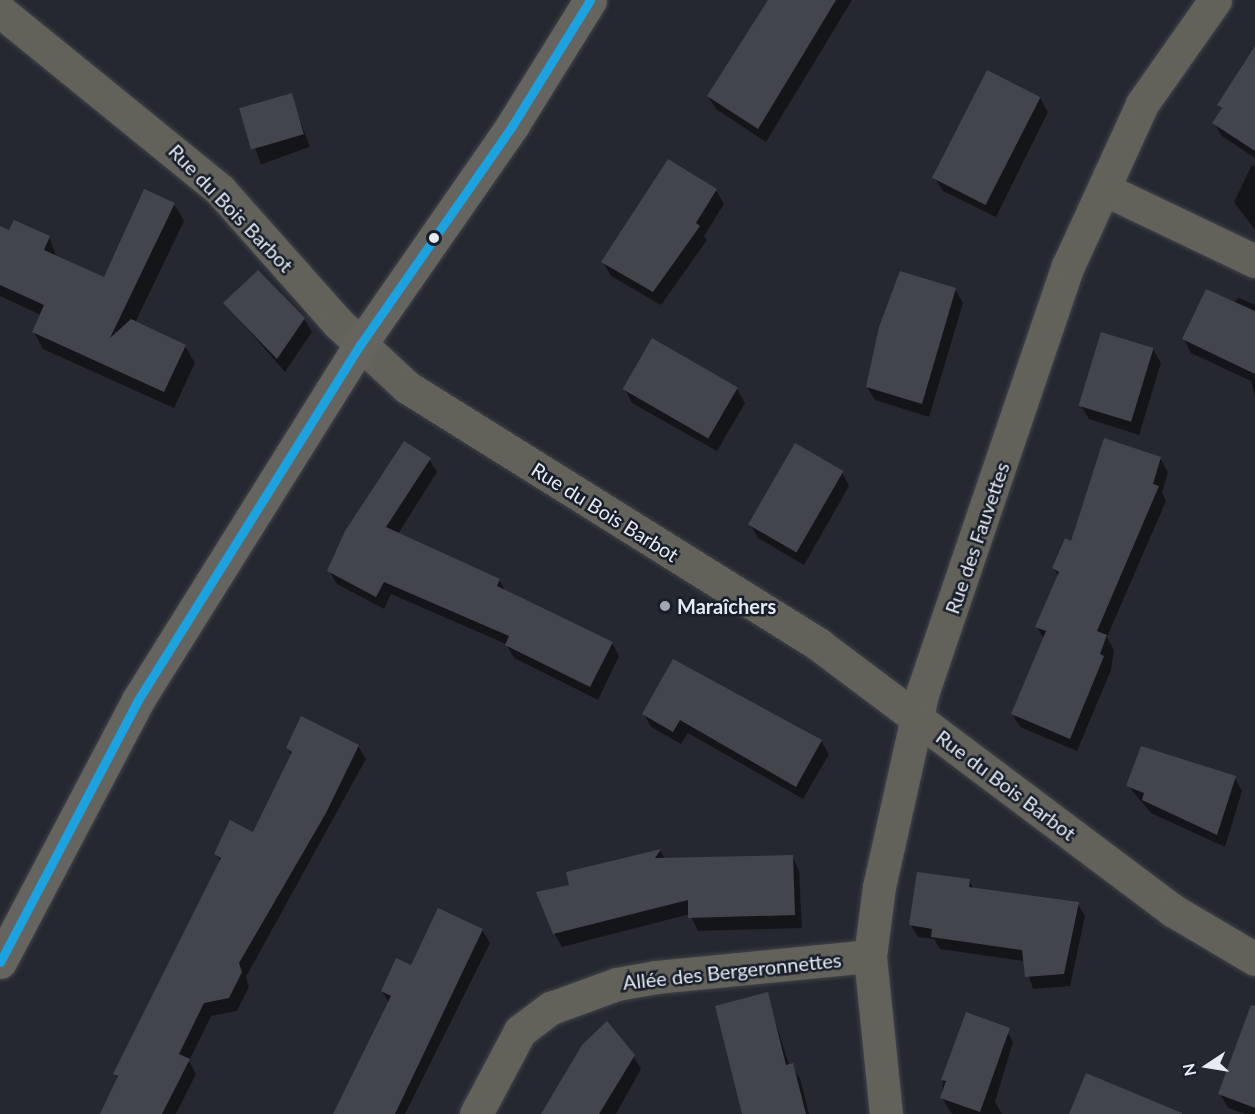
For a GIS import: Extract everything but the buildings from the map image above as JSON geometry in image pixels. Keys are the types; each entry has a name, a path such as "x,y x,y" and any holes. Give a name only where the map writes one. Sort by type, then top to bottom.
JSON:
{"street":[{"path":"0,962 138,700 360,345 512,126 590,0"},
{"name":"Rue des Fauvettes","path":"886,1114 870,957 915,718 1068,266 1142,104 1215,0"},
{"name":"Rue du Bois Barbot","path":"0,11 219,190 360,345 406,387 818,644 1174,911 1255,959"},
{"path":"1104,189 1255,261"},
{"name":"Allée des Bergeronnettes","path":"476,1114 520,1031 551,1008 617,984 656,977 870,957"}],"transit line":[{"path":"0,962 138,700 360,345 512,126 590,0"}],"place":[{"name":"Maraîchers","path":"665,606"}]}
